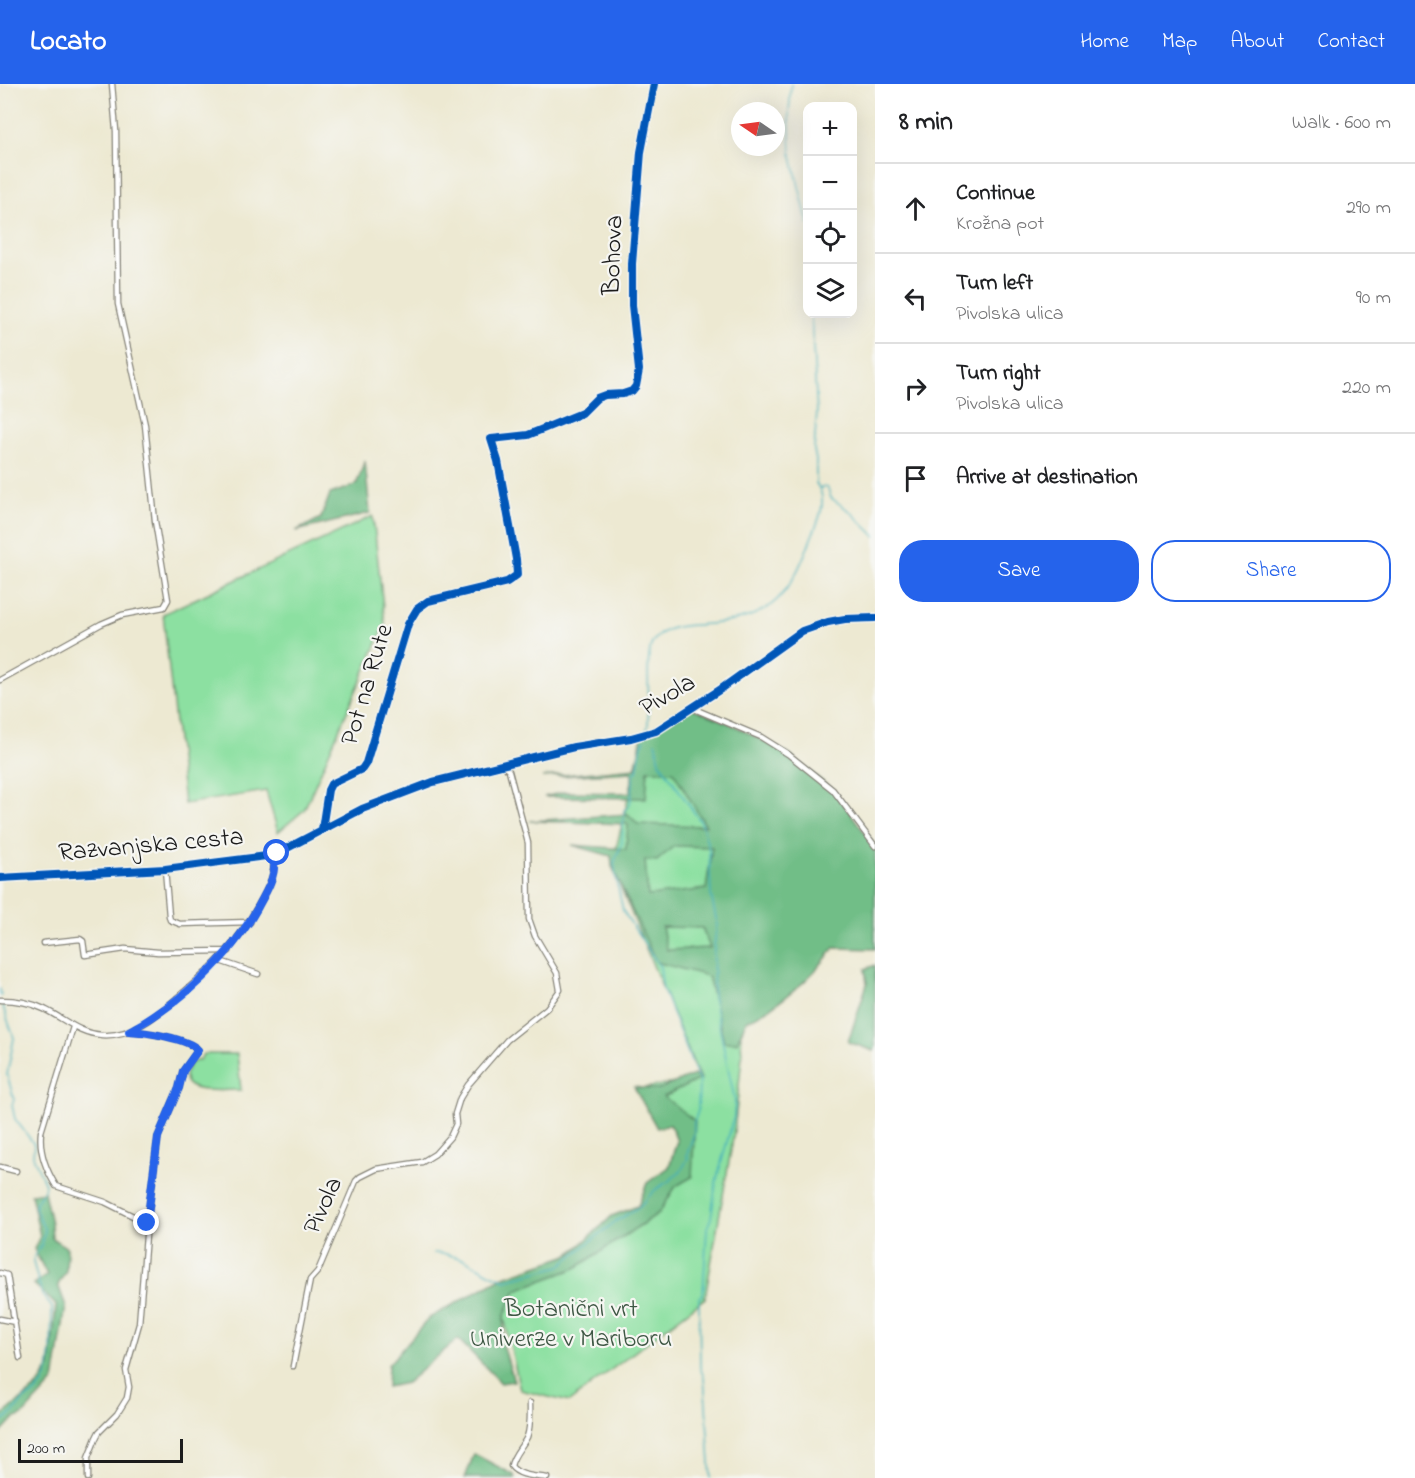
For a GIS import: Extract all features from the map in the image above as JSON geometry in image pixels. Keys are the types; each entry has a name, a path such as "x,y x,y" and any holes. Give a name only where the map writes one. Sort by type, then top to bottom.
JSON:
{"street":[{"path":"0,680 101,624 122,615 164,607 167,604 168,597 155,521 145,425 118,304 116,131 112,84"},
{"name":"Bohova","path":"597,398 632,391 638,380 632,305 632,264 641,152 654,84"},
{"name":"Pot na Rute","path":"322,829 325,804 331,784 362,769 366,763 406,630 417,609 428,601 507,582 516,575 516,559 498,461 491,439 528,435 582,413 597,398"},
{"name":"Pivola","path":"502,764 649,733 692,708 802,631 820,623 875,618"},
{"name":"Pivola","path":"692,708 760,737 788,754 833,790 875,846"},
{"name":"Razvanjska cesta","path":"0,878 165,869 274,855 362,809 433,782 502,764"},
{"name":"Pivola","path":"292,1366 310,1280 318,1271 356,1182 360,1177 376,1169 422,1162 435,1154 450,1137 456,1124 455,1114 460,1098 468,1084 507,1040 547,1008 560,990 557,973 529,919 528,843 509,771 502,764"},
{"path":"0,1000 29,1003 44,1009 73,1027 101,1035 116,1035 129,1031 154,1017 229,951 250,922 273,874 274,855"},
{"path":"165,869 169,916 175,922 180,924 250,922"},
{"path":"43,943 80,939 83,941 86,955 125,949 158,952 229,951"},
{"path":"220,961 258,974"},
{"path":"73,1027 41,1132 40,1148 46,1164 56,1186 105,1202 147,1223"},
{"path":"88,1478 88,1458 99,1432 117,1414 128,1398 126,1370 139,1324 147,1223 158,1137 179,1088 183,1071 198,1050 193,1044 184,1041 146,1032 129,1031"},
{"path":"0,1167 16,1171"},
{"path":"0,1274 7,1275 20,1358"},
{"path":"0,1319 15,1322"},
{"path":"530,1403 529,1430 511,1466 520,1473 547,1478"}],"green space":[{"path":"365,461 370,513 296,531 321,518 330,494 356,485"},
{"path":"373,516 385,625 304,810 278,832 266,791 184,804 163,614"},
{"path":"692,708 735,726 788,754 833,790 875,846 875,949 834,948 815,971 794,990 759,1015 746,1021 737,1042 724,1042 708,976 656,962 612,866 611,856 572,845 626,849 628,824 530,821 628,814 638,824 706,826 673,771 648,770 646,798 544,797 564,792 632,793 632,772 542,777 636,768 642,735","holes":["674,846 712,847 706,889 648,896 645,860 657,861","662,927 702,928 710,948 667,950"]},
{"name":"Botanični vrt Univerze v Mariboru","path":"638,756 731,762 728,824 742,1056 734,1133 705,1298 569,1402 520,1390 504,1317 516,1290 638,1206 669,1167 677,1141 670,1124 644,1088 700,1079 612,866"},
{"path":"875,965 874,1051 848,1042 867,984 865,969"},
{"path":"203,1054 237,1054 241,1090 204,1090 189,1085 185,1080 187,1069 191,1063 200,1060"},
{"path":"694,1075 700,1079 664,1097 695,1121 692,1177 676,1186 659,1213 576,1268 516,1290 504,1317 503,1345 514,1381 501,1383 458,1339 406,1383 387,1387 388,1365 429,1318 501,1278 571,1254 612,1216 638,1206 647,1183 669,1167 677,1141 670,1124 657,1128 634,1087 657,1090"},
{"path":"44,1192 52,1238 67,1248 66,1271 58,1285 66,1306 54,1381 23,1415 14,1419 0,1434 0,1417 37,1387 50,1367 56,1305 34,1284 47,1275 34,1249 40,1236 31,1194"},
{"path":"474,1454 514,1475 515,1478 465,1478"}],"waterway":[{"path":"791,84 789,113 791,153 805,210"},
{"path":"811,318 817,412 814,450 816,483 819,488 828,489 831,498 851,512 875,536"},
{"path":"647,730 648,668 654,640 663,632 673,628 741,619 771,605 793,578 817,525 822,500 819,488"},
{"path":"434,1253 466,1260 506,1280 560,1266 616,1221 638,1208 656,1189 681,1171 688,1158 687,1154 694,1134 694,1122 698,1111 699,1081 663,990 660,967 623,911 614,863 622,843 624,810 630,805 633,775 637,771 642,744 645,740"},
{"path":"655,742 661,764 702,824 709,850 711,895 717,923 713,996 735,1101 734,1116 716,1182 711,1218 707,1228 703,1294 699,1299 700,1368 704,1377 711,1478"},
{"path":"0,989 1,996"},
{"path":"0,1422 11,1415 24,1399 34,1394 43,1384 48,1371 51,1350 52,1307 42,1295 33,1262 45,1231 35,1208 45,1184 33,1156 34,1144 15,1119 12,1105 14,1099 7,1075 14,1038 2,1004"}],"cycle path":[{"path":"322,829 331,784 362,769 366,763 408,624 417,609 428,601 507,582 517,575 498,461 491,439 528,435 582,413 597,398 623,394 632,391 636,386 639,370 632,305 632,264 641,152 654,84"},
{"path":"0,878 165,869 274,855 362,809 433,782 574,747 631,738 656,731 721,689 802,631 828,622 875,618"}],"route":[{"path":"147,1223 158,1137 179,1088 183,1071 198,1050 193,1044 184,1041 146,1032 129,1031 154,1017 194,984 220,961 238,940 263,898 273,874 274,855 277,853"}]}
